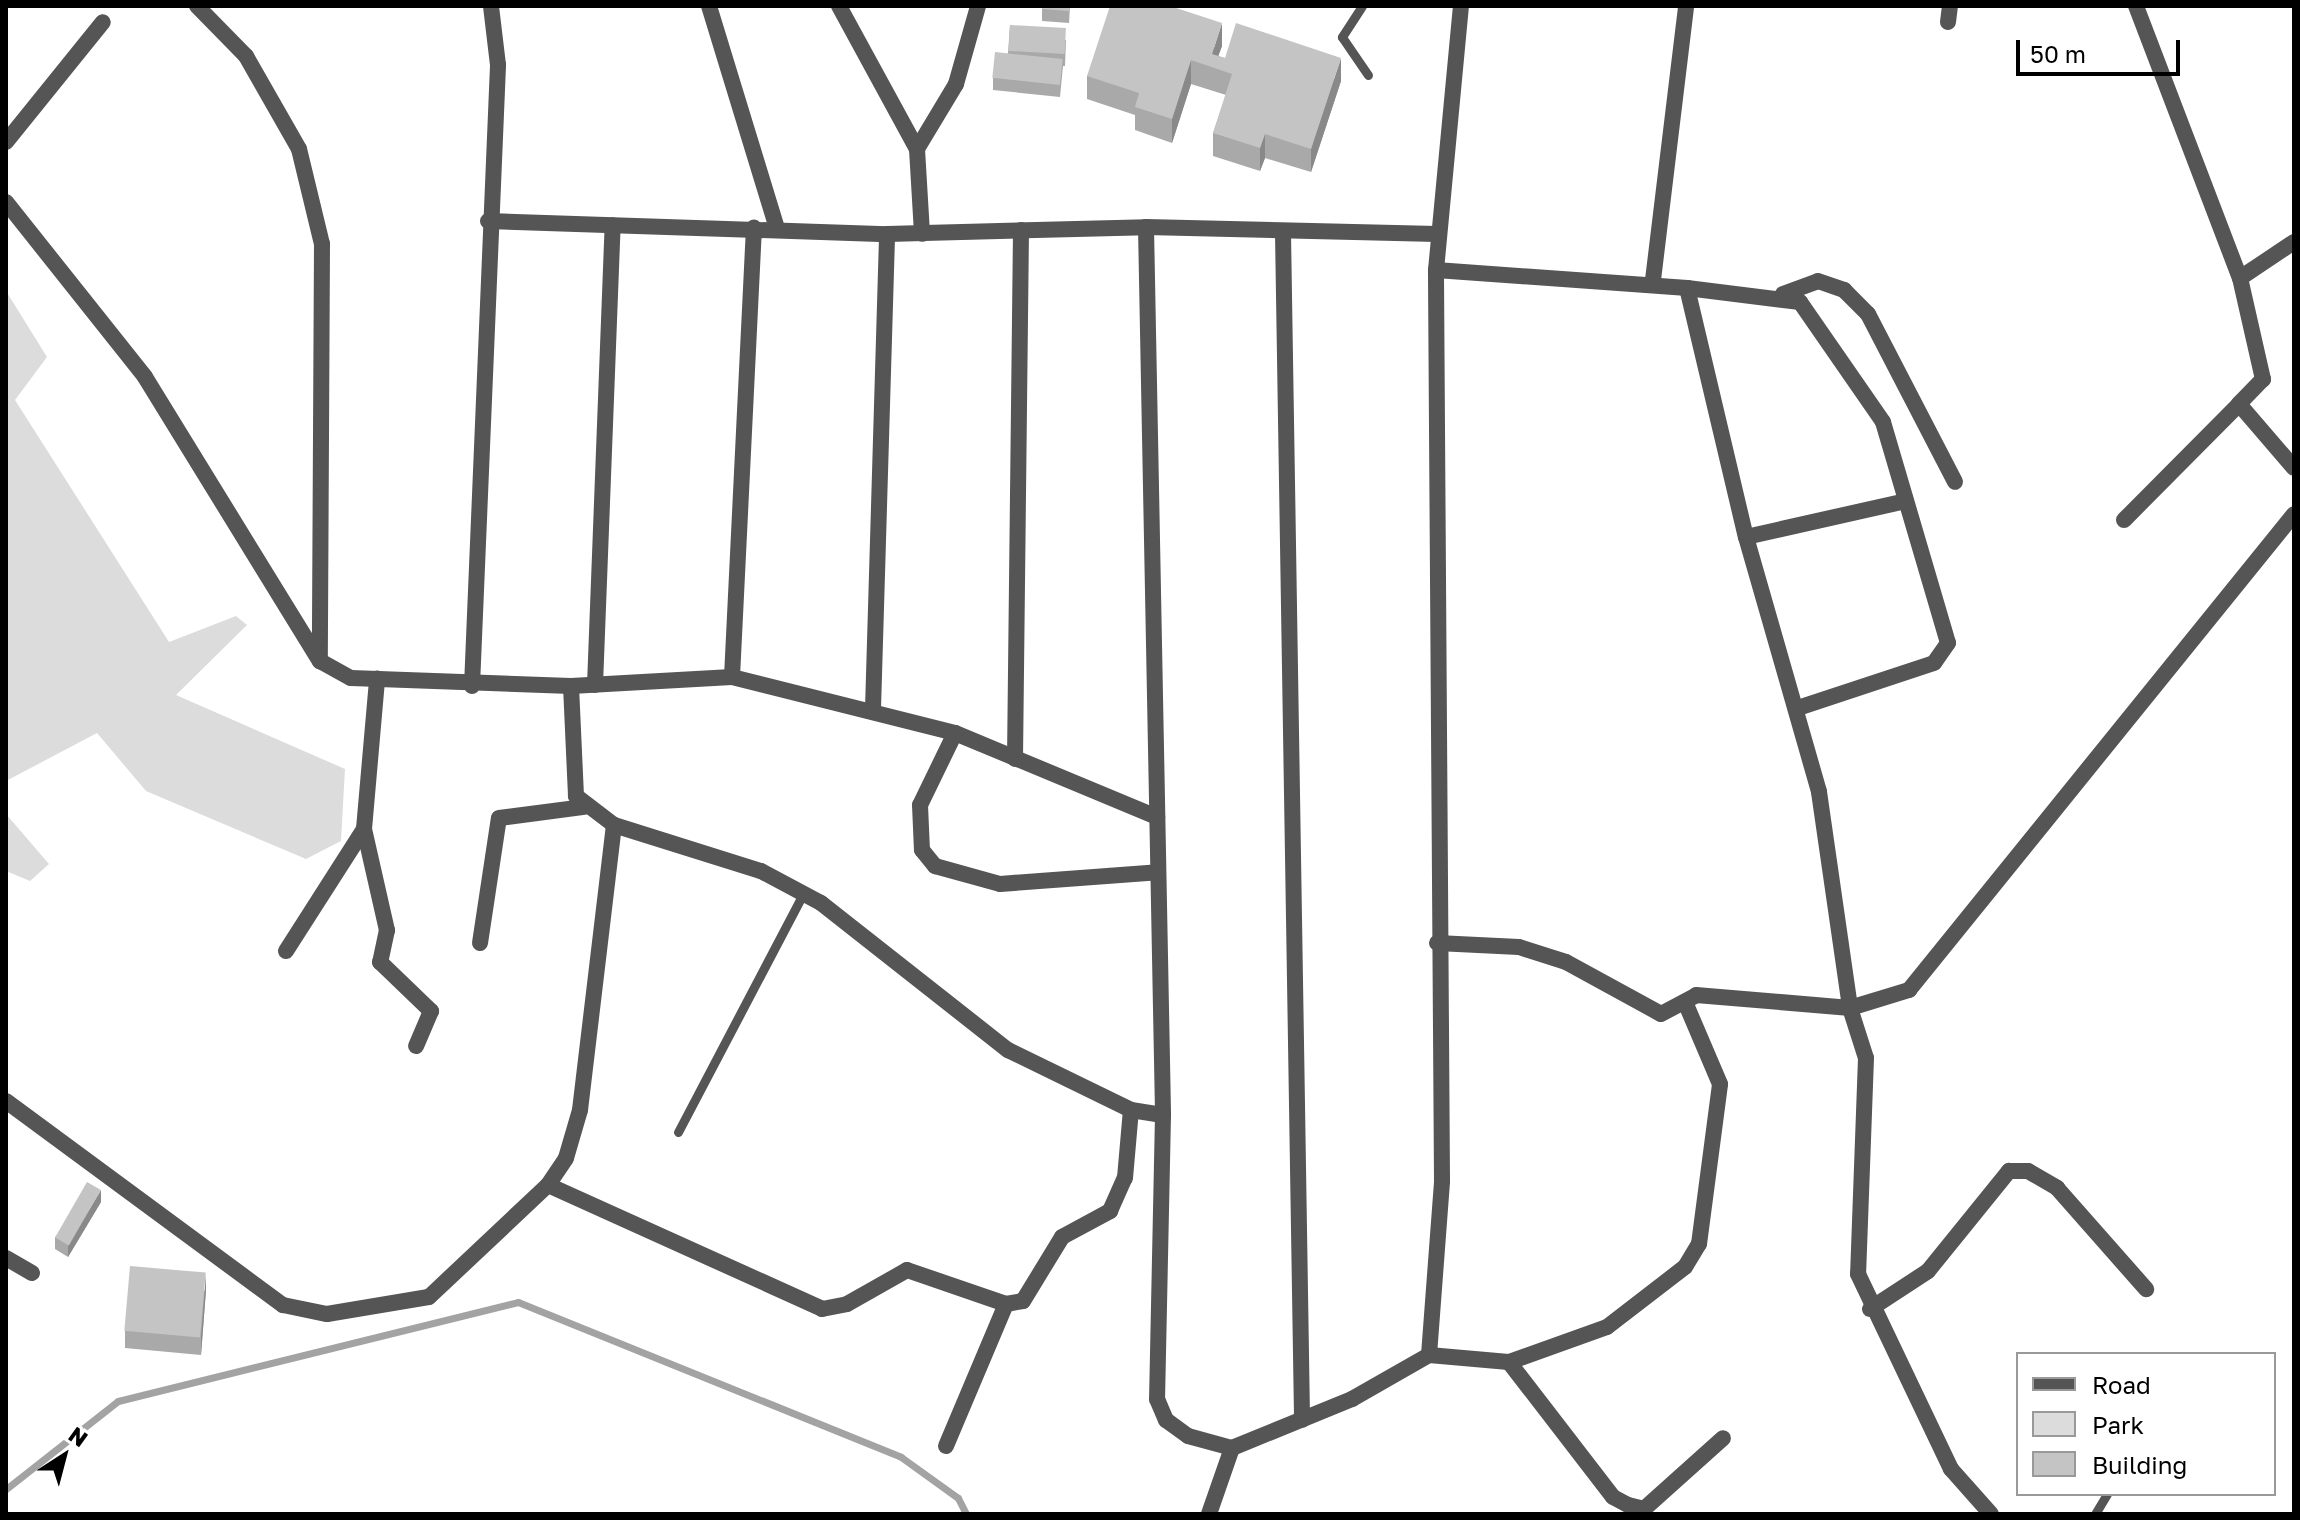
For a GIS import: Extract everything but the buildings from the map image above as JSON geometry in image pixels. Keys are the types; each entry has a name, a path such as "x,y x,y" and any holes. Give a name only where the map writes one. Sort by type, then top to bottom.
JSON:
{"street":[{"path":"197,6 246,56 299,149 322,244 320,661"},
{"path":"472,686 488,221 498,65 491,6"},
{"path":"709,6 777,228"},
{"path":"839,6 917,149 922,234"},
{"path":"917,149 956,84 978,6"},
{"path":"1429,1355 1442,1181 1437,943 1436,270 1461,6"},
{"path":"1653,280 1686,6"},
{"path":"2124,520 2263,379 2240,278 2136,6"},
{"path":"6,142 103,22"},
{"path":"6,202 145,377 320,661 351,678 472,686 571,686 732,677 873,709 955,733 1157,817"},
{"path":"488,221 777,228 887,234 1146,227 1283,233 1437,234"},
{"path":"595,685 613,225"},
{"path":"1146,227 1163,1115 1157,1399 1166,1420 1188,1436 1232,1448 1302,1420 1429,1355 1509,1362 1607,1327 1658,1293 1699,1244 1720,1084 1685,1002"},
{"path":"732,677 754,228"},
{"path":"1015,759 1021,230"},
{"path":"1283,233 1302,1420"},
{"path":"873,709 887,234"},
{"path":"2240,278 2294,242"},
{"path":"1436,270 1653,280 1687,288 1783,294 1800,302 1883,422 1948,643 1944,655 1798,708"},
{"path":"1783,294 1818,281 1844,290 1868,314 1955,482"},
{"path":"1687,288 1746,537 1798,708 1819,792 1850,1008 1866,1058 1858,1274 1870,1309 1951,1469 1991,1514"},
{"path":"2239,404 2294,468"},
{"path":"1746,537 1906,501"},
{"path":"1437,943 1519,947 1566,962 1643,1010 1661,1014 1685,1002 1713,995 1850,1008 1909,990 1929,972 2292,521"},
{"path":"377,679 364,829 387,930 380,962 431,1011 416,1046"},
{"path":"571,686 576,796 584,807 614,825 761,871 803,894 1008,1050 1131,1110 1163,1115"},
{"path":"955,733 920,805 922,850 935,866 1000,884 1158,872"},
{"path":"480,943 499,818 584,807"},
{"path":"6,1101 283,1305 327,1314 429,1297 548,1185 566,1158 580,1110 614,825"},
{"path":"286,951 319,889 364,829"},
{"path":"548,1185 822,1309 847,1304 907,1270 1006,1304 1023,1301 1062,1237 1110,1211 1125,1178 1131,1110"},
{"path":"1870,1309 1928,1271 2009,1171 2028,1171 2057,1188 2146,1289"},
{"path":"6,1258 32,1273"},
{"path":"946,1446 1006,1304"},
{"path":"1509,1362 1613,1497 1628,1505 1644,1509 1723,1438"},
{"path":"1209,1514 1232,1448"}],"lane":[{"path":"1362,6 1342,37 1368,75"},
{"path":"678,1132 803,894"},
{"path":"2095,1514 2106,1496"}],"green space":[{"path":"6,291 47,357 15,400 169,642 236,616 247,625 176,695 345,769 341,841 306,859 146,791 97,733 6,781"},
{"path":"6,814 49,864 30,881 6,871"}],"waterway":[{"path":"6,1489 118,1401 518,1302 901,1457 958,1498 966,1514"}]}
